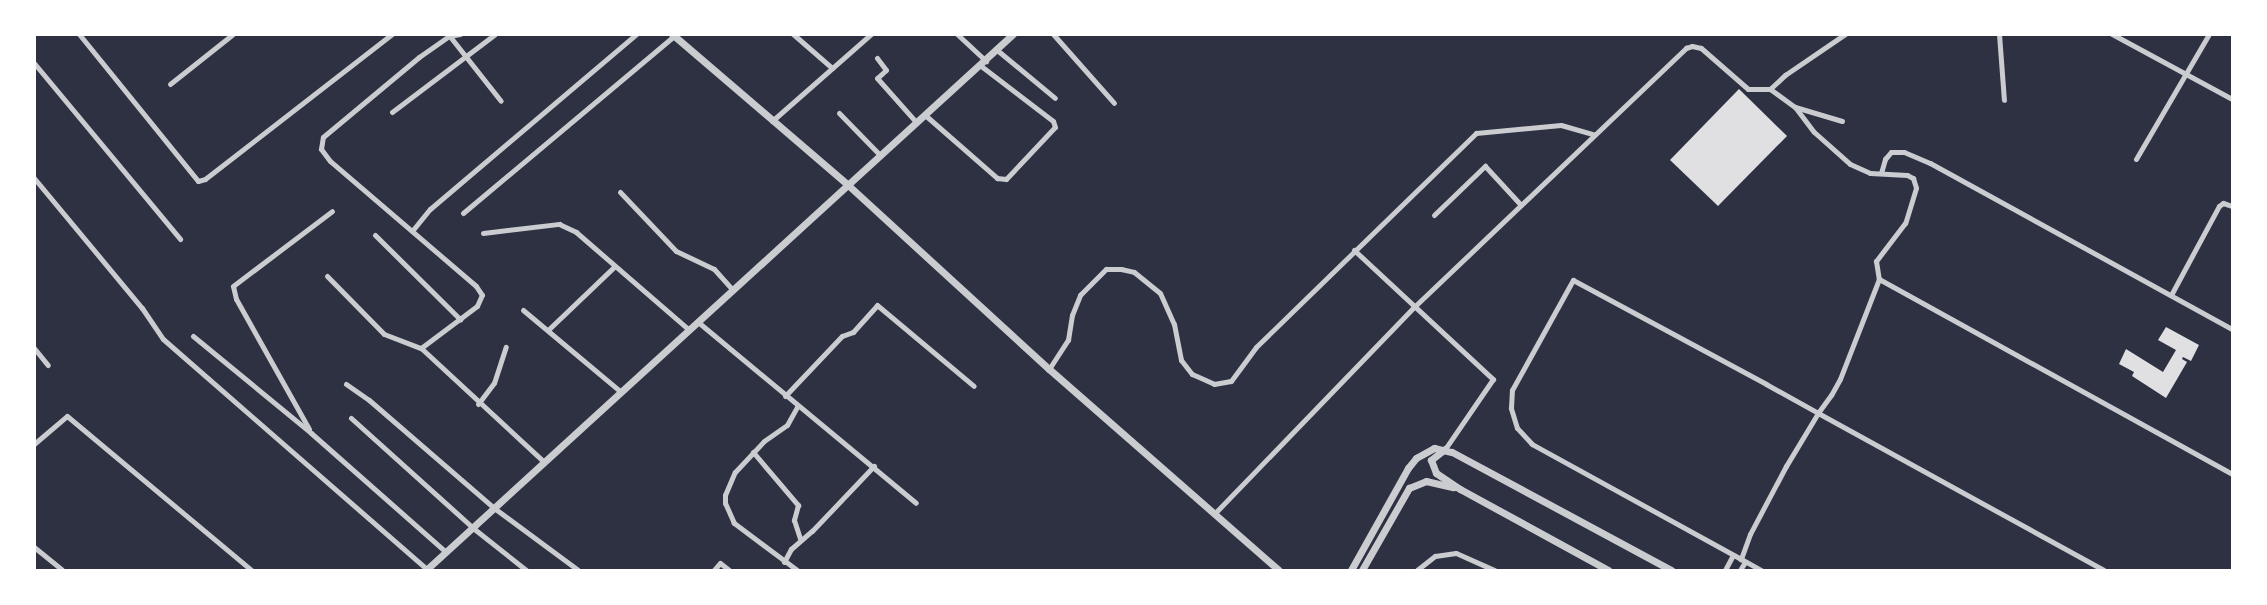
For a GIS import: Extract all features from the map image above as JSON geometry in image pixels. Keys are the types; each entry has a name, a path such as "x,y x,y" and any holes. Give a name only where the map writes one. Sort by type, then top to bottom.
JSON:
{"street":[{"path":"79,34 198,181 205,179 392,34"},
{"path":"170,84 233,34"},
{"path":"421,348 477,306 482,296 476,286 330,161 321,149 323,137 448,35 460,34"},
{"path":"392,112 495,34"},
{"path":"412,231 430,209 636,34"},
{"path":"793,34 832,68"},
{"path":"772,121 863,37 871,34"},
{"path":"925,115 1001,180 1006,179 1055,127 1053,121 983,63 957,34"},
{"path":"34,178 142,308 163,339 427,570 1013,34"},
{"path":"1053,34 1114,103"},
{"path":"1770,89 1785,75 1845,34"},
{"path":"1999,34 2004,100"},
{"path":"2112,34 2232,99"},
{"path":"2136,159 2209,34"},
{"path":"448,35 501,101"},
{"path":"463,213 673,35 848,185 1049,369 1279,570"},
{"path":"1215,513 1414,307 1593,134 1692,46 1701,48 1748,89 1770,89 1795,107 1821,140 1850,164 1860,170 1907,175 1916,183 1905,223 1876,261 1879,279 1840,379 1774,488 1740,570"},
{"path":"998,50 1055,98"},
{"path":"876,58 886,70 877,78 916,123"},
{"path":"34,63 180,239"},
{"path":"1795,107 1842,121"},
{"path":"839,113 880,155"},
{"path":"1049,369 1068,340 1072,315 1080,295 1106,269 1121,269 1134,272 1160,293 1174,324 1181,360 1192,374 1214,384 1231,381 1256,346 1481,131 1561,125 1593,134"},
{"path":"1881,173 1885,159 1891,153 1904,152 1959,178 2232,329"},
{"path":"1434,215 1485,166 1521,205"},
{"path":"620,192 676,251 714,269 733,290"},
{"path":"2171,295 2219,206 2223,203 2232,206"},
{"path":"311,433 236,299 233,286 332,211"},
{"path":"483,233 559,224 576,232 689,330"},
{"path":"375,235 460,319"},
{"path":"1354,250 1492,379 1445,449 1431,460 1436,473 1460,489 1608,570"},
{"path":"549,329 615,266"},
{"path":"327,276 384,334 421,348 478,404 544,462"},
{"path":"1879,279 2232,474"},
{"path":"1761,570 1532,444 1522,435 1514,421 1512,390 1574,280 2104,570"},
{"path":"785,396 842,336 853,332 877,305 974,386"},
{"path":"523,310 549,329 621,392"},
{"path":"698,322 797,407 874,466 916,503"},
{"path":"193,336 311,433 446,552"},
{"path":"478,404 494,383 506,347"},
{"path":"34,348 48,365"},
{"path":"346,384 369,400 494,508 578,570"},
{"path":"797,407 787,425 753,452 735,472 725,495 725,503 734,523 797,570"},
{"path":"34,444 67,416 251,570"},
{"path":"351,418 473,528 526,570"},
{"path":"1351,570 1416,458 1434,448 1445,449 1671,570"},
{"path":"753,452 798,506 794,520 800,539"},
{"path":"784,562 800,539 812,531 874,466"},
{"path":"1362,570 1409,488 1431,481 1460,489"},
{"path":"34,547 62,570"},
{"path":"1417,570 1435,556 1455,553 1463,554 1494,570"},
{"path":"1725,570 1733,555"},
{"path":"714,570 720,563 729,570"}],"building":[{"path":"1739,89 1787,136 1718,206 1670,160"},
{"path":"2166,327 2199,345 2191,361 2183,357 2182,359 2187,362 2166,398 2132,376 2134,372 2119,364 2126,349 2163,372 2176,350 2158,340"}]}
